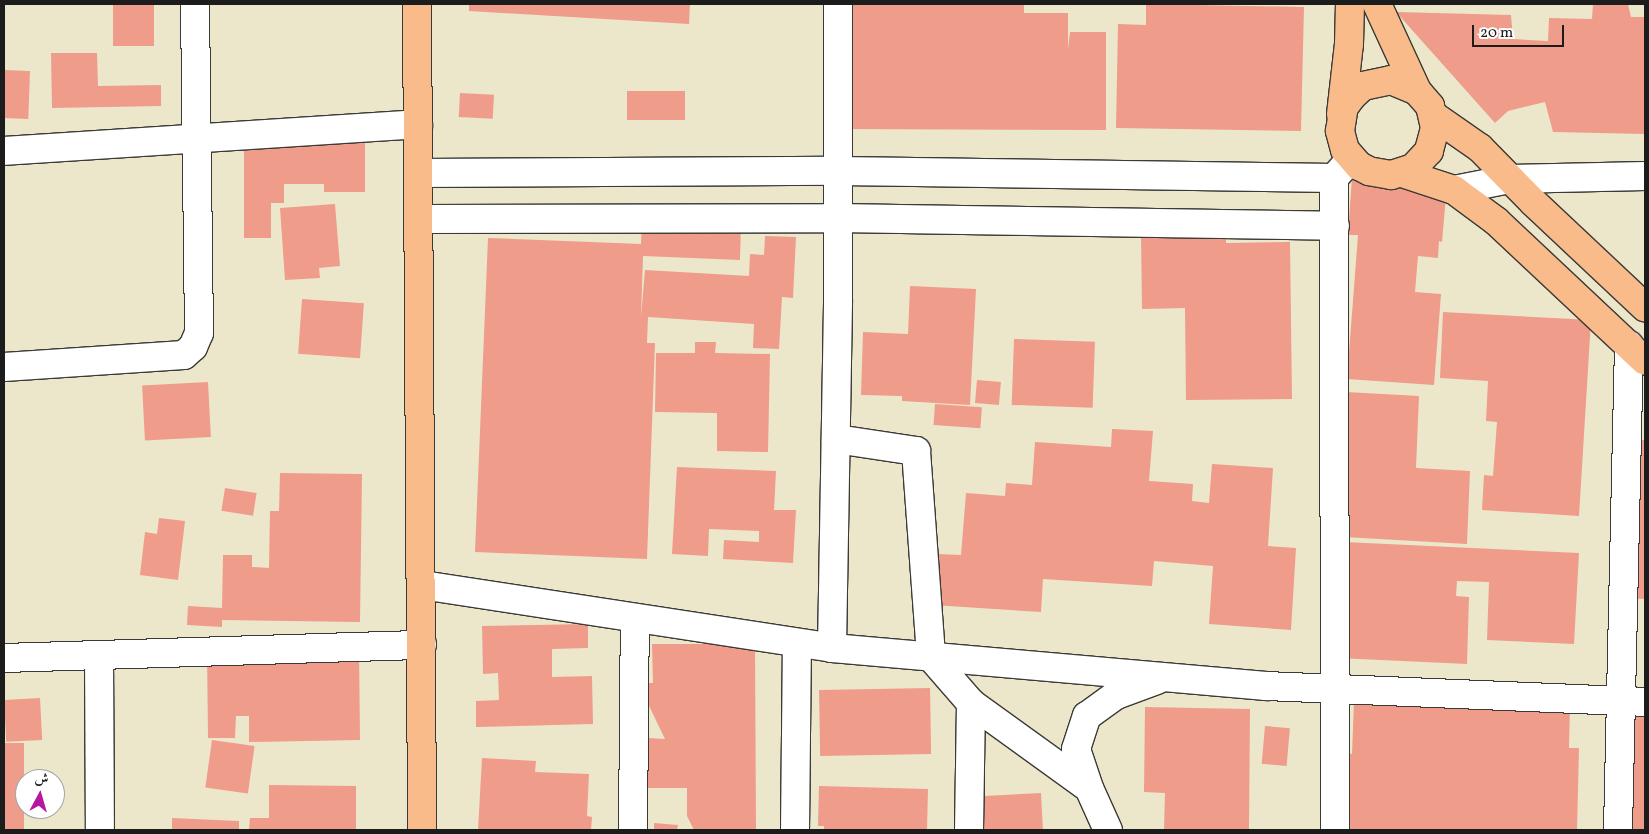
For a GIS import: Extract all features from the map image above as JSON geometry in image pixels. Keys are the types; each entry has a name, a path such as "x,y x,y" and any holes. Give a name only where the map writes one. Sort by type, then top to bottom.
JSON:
{"main road":[{"path":"417,4 422,830"},
{"path":"1350,4 1349,44 1340,121 1342,168 1391,175 1402,173 1422,160 1429,151 1436,128 1434,116 1425,98 1417,90 1377,4"},
{"path":"1340,121 1344,107 1363,86 1391,80 1417,90"},
{"path":"1434,116 1480,148 1510,179 1645,306"},
{"path":"1402,173 1454,190 1496,221 1637,353"}],"street":[{"path":"4,368 184,355 193,347 199,333 194,4"},
{"path":"832,648 836,439 838,4"},
{"path":"4,151 418,124"},
{"path":"419,172 1342,168 1335,226 1336,830"},
{"path":"1454,190 1510,179 1645,176"},
{"path":"419,219 838,218 1335,226"},
{"path":"1618,830 1632,702 1637,353"},
{"path":"836,439 916,451 931,657 971,704 1089,788"},
{"path":"422,585 832,648 1164,677 1336,689 1632,702"},
{"path":"633,830 635,618"},
{"path":"795,830 797,642"},
{"path":"4,658 422,645"},
{"path":"99,656 100,830"},
{"path":"1108,830 1089,788 1076,749 1087,716 1116,695 1164,677"},
{"path":"969,830 971,704"}],"building":[{"path":"113,4 154,4 154,46 113,46"},
{"path":"469,4 690,4 689,24 469,11"},
{"path":"838,4 1024,4 1024,13 1068,13 1068,49 1070,32 1106,32 1106,130 837,129"},
{"path":"1146,4 1304,7 1301,131 1116,128 1118,24 1146,25"},
{"path":"1593,4 1628,4 1631,17 1645,17 1645,134 1553,132 1545,102 1508,111 1495,123 1396,12 1511,15 1513,39 1548,41 1549,18 1592,19"},
{"path":"51,53 97,53 98,86 161,85 161,106 52,108"},
{"path":"4,70 30,71 28,119 4,118"},
{"path":"627,91 685,91 685,120 627,120"},
{"path":"460,93 494,95 493,119 459,117"},
{"path":"365,126 365,192 324,192 324,184 284,184 284,203 271,203 271,238 244,238 244,146"},
{"path":"1352,177 1447,184 1442,242 1439,241 1438,258 1418,256 1415,292 1441,294 1434,385 1347,379 1358,235 1348,235"},
{"path":"335,204 340,266 319,268 320,278 285,280 280,208"},
{"path":"642,220 741,223 740,260 643,256 641,317 645,270 749,276 750,254 764,255 765,236 796,237 793,298 782,297 779,349 753,348 754,324 648,317 647,343 655,343 647,559 475,552 488,238 641,244"},
{"path":"1226,232 1226,243 1290,242 1292,399 1186,400 1185,308 1142,309 1141,233"},
{"path":"910,286 976,289 970,405 902,401 902,396 861,395 863,332 908,334"},
{"path":"302,299 364,303 360,358 298,354"},
{"path":"1443,312 1591,320 1579,516 1482,510 1484,475 1493,476 1497,422 1486,421 1488,381 1440,378"},
{"path":"1014,339 1095,342 1093,408 1012,405"},
{"path":"695,342 716,342 715,353 770,354 768,452 717,451 717,413 655,412 656,353 695,353"},
{"path":"977,380 1001,382 999,405 975,403"},
{"path":"208,382 211,437 145,440 142,385"},
{"path":"1346,392 1419,396 1416,468 1470,471 1467,544 1344,537 1348,456 1343,456"},
{"path":"935,404 982,407 980,428 934,425"},
{"path":"1112,429 1153,431 1149,481 1193,484 1192,501 1209,503 1212,464 1273,468 1268,546 1296,548 1291,630 1209,624 1213,566 1154,561 1152,586 1043,579 1041,612 933,605 937,554 961,555 966,493 1005,496 1006,483 1032,485 1035,442 1111,447"},
{"path":"1629,439 1645,440 1645,599 1620,598"},
{"path":"677,467 776,471 774,510 796,510 793,563 723,559 724,540 759,542 759,531 709,529 708,556 672,554"},
{"path":"280,473 362,474 360,622 222,620 222,627 187,625 188,606 222,608 223,555 252,555 252,567 269,568 270,511 279,511"},
{"path":"225,488 257,493 253,516 221,511"},
{"path":"159,518 185,521 178,580 140,575 145,532 157,534"},
{"path":"1344,542 1579,553 1574,644 1487,640 1489,582 1457,581 1456,596 1469,597 1467,664 1338,658"},
{"path":"588,624 588,648 552,649 552,677 592,676 593,724 476,727 476,701 499,700 498,673 483,674 482,626"},
{"path":"652,644 755,644 756,830 694,830 687,816 687,788 648,788 648,738 665,739 638,683 653,683"},
{"path":"359,647 360,740 249,742 249,716 236,716 235,738 208,738 207,648"},
{"path":"930,688 931,754 820,756 819,690"},
{"path":"40,698 42,740 6,742 4,700"},
{"path":"1354,701 1570,707 1569,748 1579,748 1577,830 1342,830 1344,753 1352,754"},
{"path":"1145,707 1250,709 1249,830 1164,830 1165,793 1144,792"},
{"path":"1626,711 1645,712 1645,830 1623,830"},
{"path":"1265,726 1290,728 1287,766 1262,764"},
{"path":"212,740 255,746 248,794 205,788"},
{"path":"4,743 24,743 24,769 15,769 15,819 24,819 24,830 4,830"},
{"path":"482,758 536,761 535,772 589,774 587,816 592,817 591,830 478,830"},
{"path":"269,785 356,786 356,830 249,830 250,818 269,818"},
{"path":"819,786 928,789 927,830 824,830 824,826 818,826"},
{"path":"1041,793 1043,830 976,830 974,797"},
{"path":"172,818 239,821 239,830 172,830"},
{"path":"654,823 678,825 677,830 654,830"}]}
